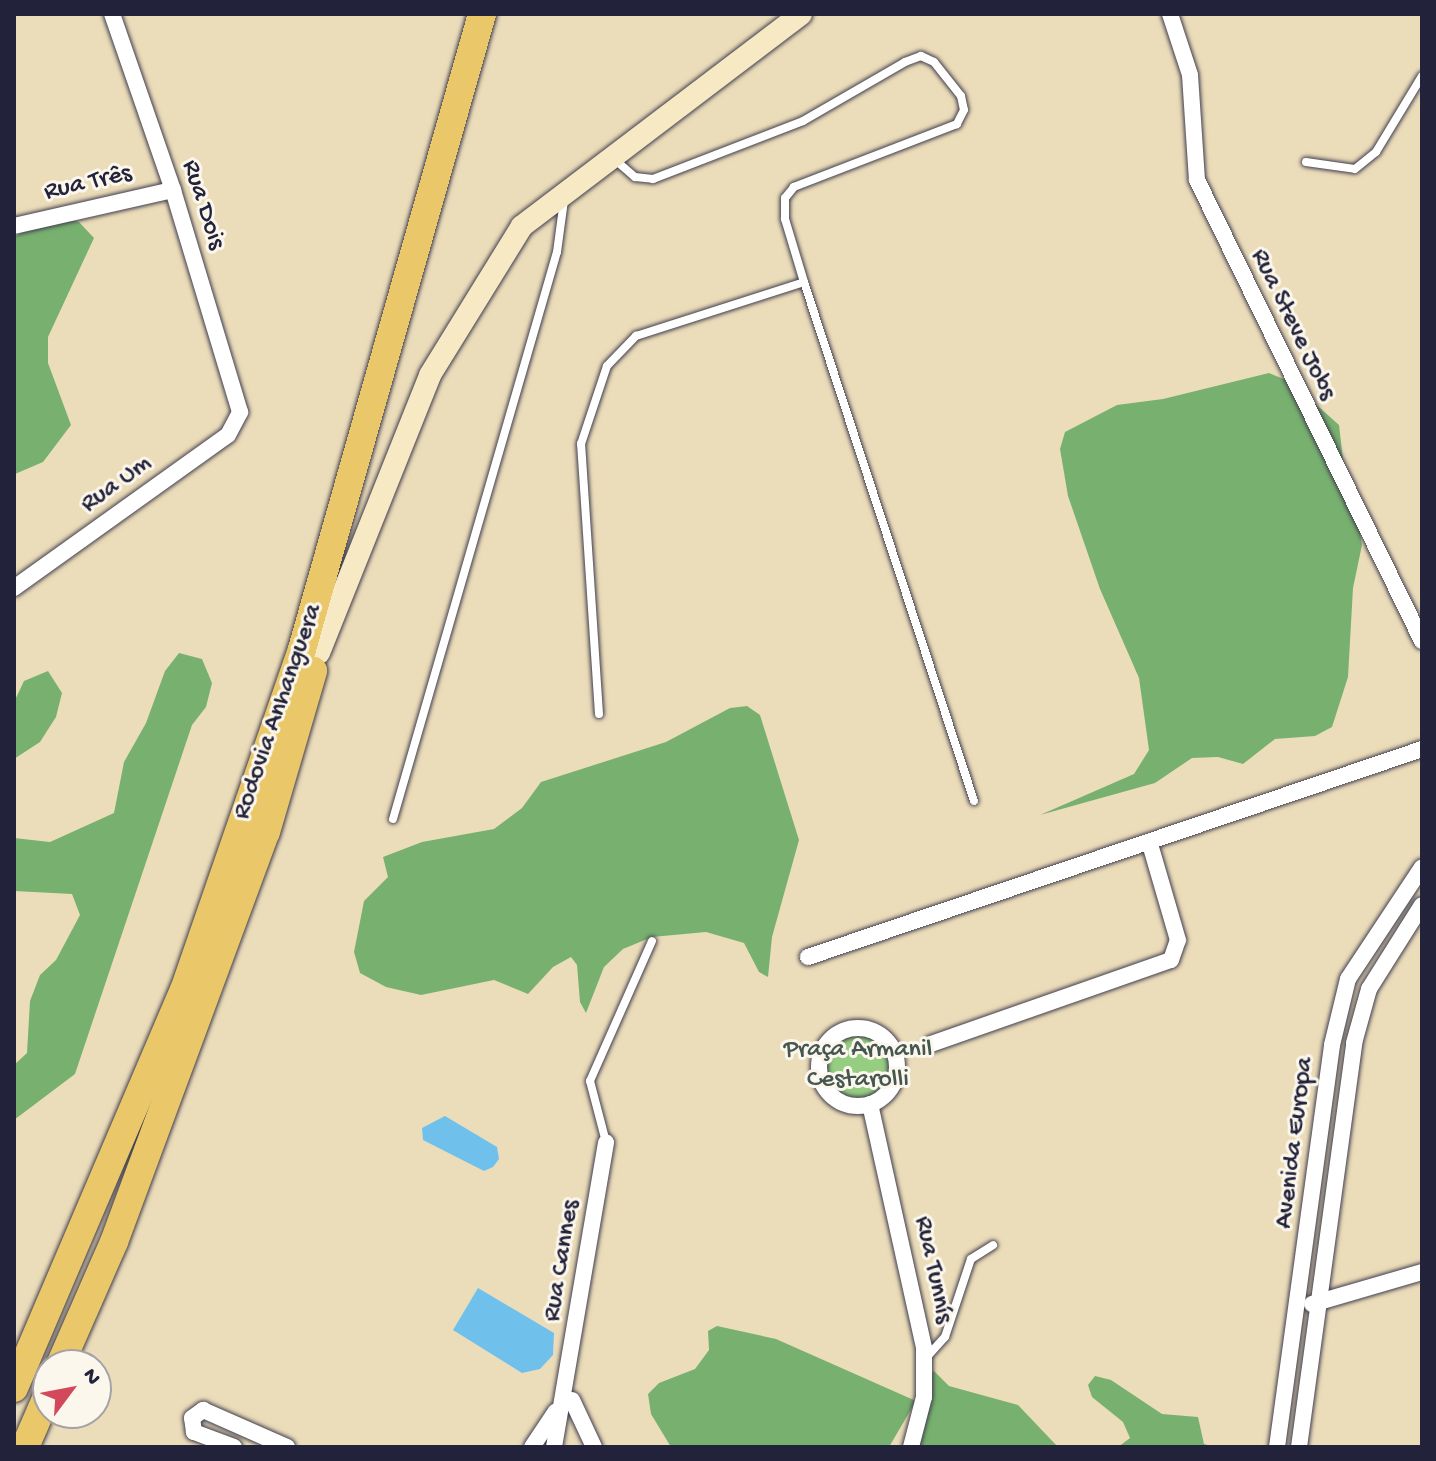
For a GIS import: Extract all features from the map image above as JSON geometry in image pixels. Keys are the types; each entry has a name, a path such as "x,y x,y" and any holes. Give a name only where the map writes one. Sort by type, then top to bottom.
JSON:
{"highway":[{"name":"Rodovia Anhanguera","path":"14,1388 184,990 302,649 482,14"},
{"name":"Rodovia Anhanguera","path":"67,1349 114,1242 266,832 501,14"}],"main road":[{"path":"319,653 430,375 522,226 801,14"}],"street":[{"name":"Rua Dois","path":"112,14 173,190 240,412"},
{"name":"Rua Steve Jobs","path":"1170,14 1190,75 1197,180 1422,641"},
{"name":"Rua Três","path":"14,226 173,190"},
{"name":"Rua Um","path":"14,588 228,435 240,412"},
{"path":"808,957 1150,844 1422,749"},
{"path":"931,1044 1171,960 1178,940 1150,844"},
{"name":"Avenida Europa","path":"1277,1447 1299,1308 1332,1045 1348,979 1422,867"},
{"name":"Avenida Europa","path":"1299,1447 1354,1043 1369,989 1422,905"},
{"path":"853,1028 878,1033 895,1052 898,1064 891,1089 870,1104 857,1106 834,1097 820,1075 823,1050 830,1039 853,1028"},
{"name":"Rua Tunnís","path":"870,1104 924,1361 924,1397 911,1447"},
{"name":"Rua Cannes","path":"565,1447 568,1396 606,1142"},
{"path":"1299,1308 1422,1272"},
{"path":"532,1447 568,1396 594,1447"},
{"name":"Rua Cannes","path":"554,1447 568,1396"},
{"path":"234,1447 194,1432 192,1418 203,1410 287,1447"}],"lane":[{"path":"611,157 635,177 653,179 803,121 905,62 921,56 934,62 961,96 964,110 957,124 794,187 785,198 785,219 974,801"},
{"path":"1306,162 1355,169 1376,152 1422,76"},
{"path":"393,819 557,252 565,192"},
{"path":"599,714 581,444 607,366 636,336 804,282"},
{"path":"606,1142 590,1081 652,941"},
{"path":"924,1361 945,1337 971,1259 993,1245"}],"green space":[{"path":"56,216 79,222 94,238 48,337 48,363 71,425 43,462 15,474 14,237"},
{"path":"1269,373 1291,382 1339,425 1346,486 1359,526 1362,545 1353,588 1348,677 1332,727 1315,736 1275,739 1243,764 1218,757 1192,758 1155,783 1040,815 1134,774 1149,750 1139,678 1100,589 1068,496 1060,449 1065,432 1117,405 1163,399"},
{"path":"179,653 202,659 212,683 206,707 192,725 75,1074 14,1120 14,1065 27,1053 30,1001 40,975 56,960 80,915 72,894 14,891 14,838 50,842 114,813 124,762 146,723 165,671"},
{"path":"48,671 62,693 56,717 40,742 14,759 14,702 24,681"},
{"path":"747,706 760,715 799,840 772,937 768,977 759,972 744,943 706,932 652,937 623,949 604,967 586,1013 580,1002 577,965 571,957 553,967 528,994 494,980 421,995 386,987 360,973 354,952 364,901 388,877 383,857 422,842 494,829 522,808 541,782 666,742 730,708"},
{"name":"Praça Armanil Cestarolli","path":"858,1031 877,1037 887,1047 893,1066 887,1085 877,1095 858,1101 839,1095 829,1085 823,1066 829,1047 839,1037"},
{"path":"717,1326 776,1339 916,1401 889,1447 671,1447 651,1414 648,1394 659,1383 695,1369 709,1350 708,1331"},
{"path":"934,1371 949,1386 1018,1405 1058,1447 917,1447 927,1377"},
{"path":"1095,1376 1111,1380 1162,1414 1198,1417 1204,1444 1215,1447 1118,1447 1130,1438 1123,1422 1092,1397 1088,1385"}],"water":[{"path":"445,1116 497,1147 499,1159 493,1167 484,1171 423,1140 422,1128"},
{"path":"478,1288 554,1333 553,1355 540,1369 522,1373 453,1330"}]}
